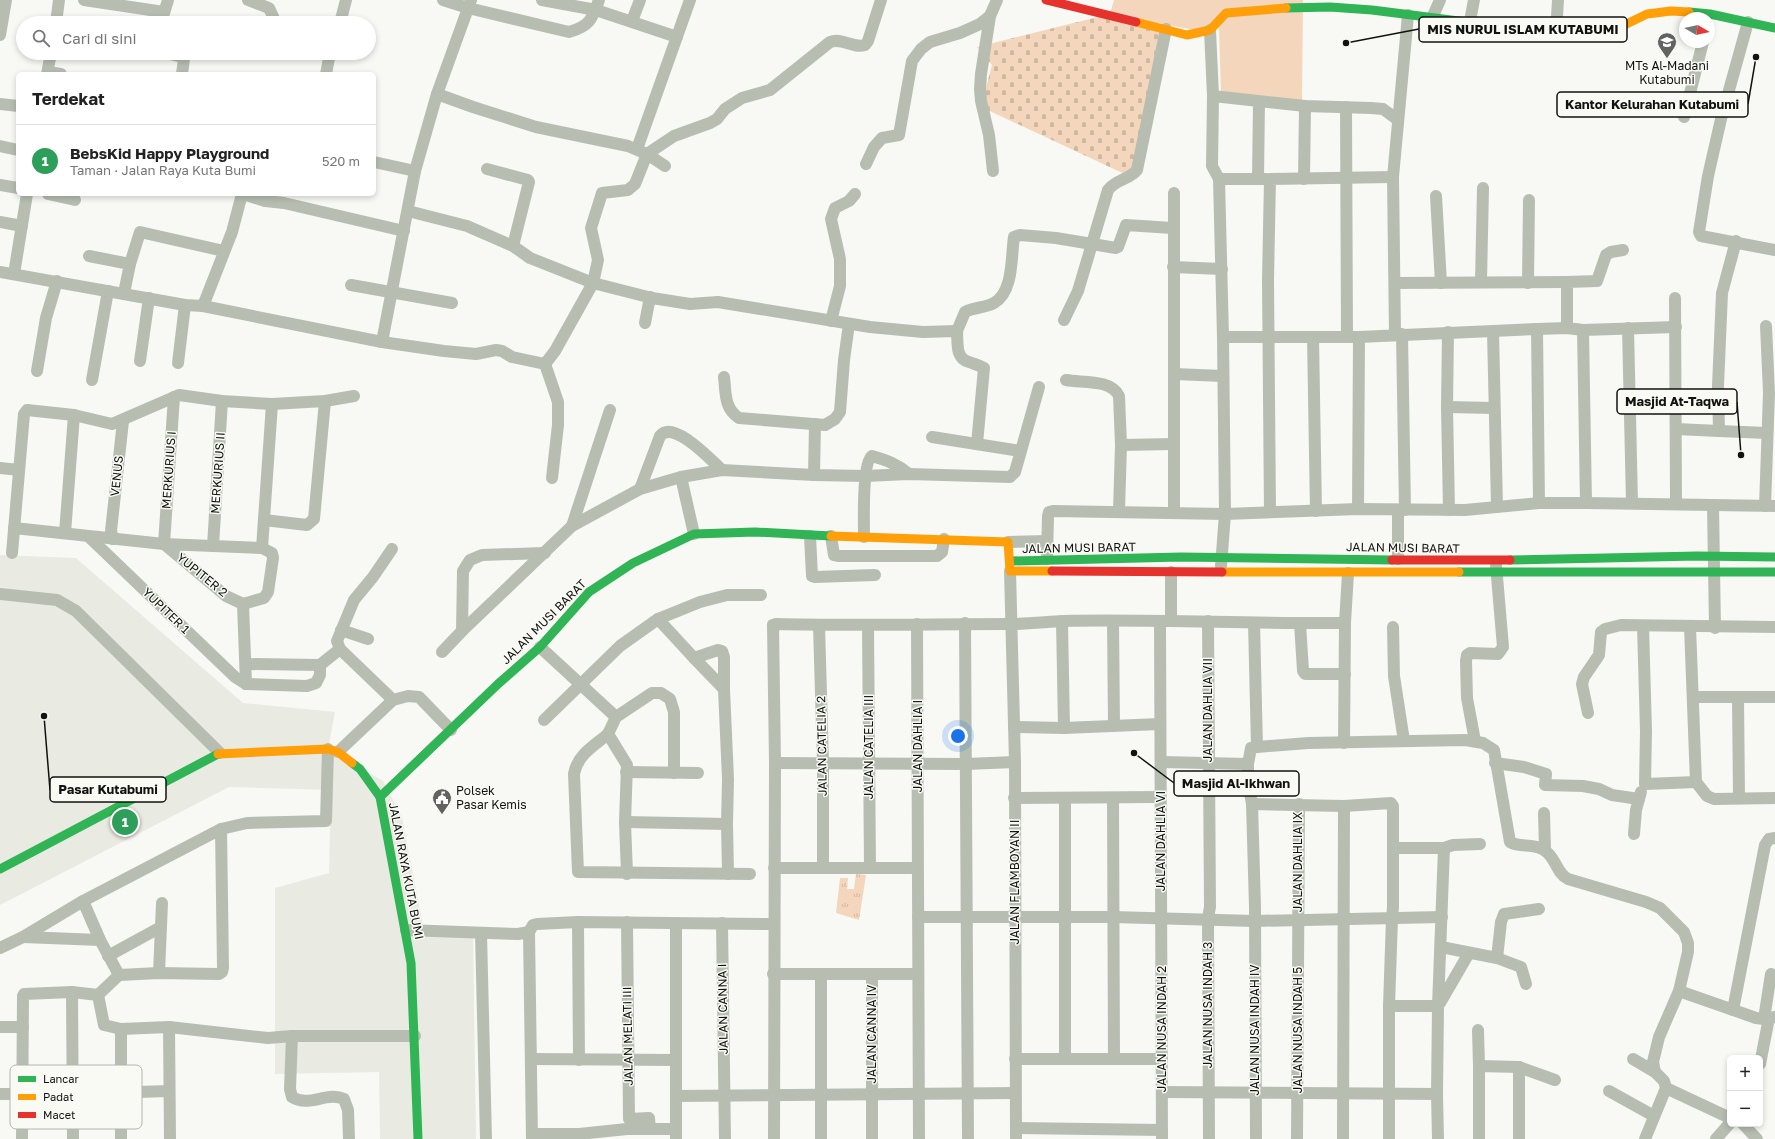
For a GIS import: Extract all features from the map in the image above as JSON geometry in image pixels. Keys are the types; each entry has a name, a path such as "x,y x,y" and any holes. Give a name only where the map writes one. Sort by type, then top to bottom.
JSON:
{"street":[{"path":"1,28 6,0"},
{"path":"57,16 59,0"},
{"path":"84,0 164,12"},
{"path":"248,0 269,8 273,16"},
{"path":"342,16 346,0"},
{"path":"443,0 469,4 569,32 582,28 586,25 597,5"},
{"path":"542,0 597,5 632,21 677,37"},
{"path":"632,21 640,0"},
{"path":"546,364 594,283 598,260 591,228 600,195 604,191 628,190 635,184 642,152 677,37 690,0"},
{"path":"642,152 674,136 713,121 725,109 742,98 770,90 830,42 836,40 860,46 865,45 868,41 881,0"},
{"path":"993,171 989,135 981,101 980,89 990,16 997,0"},
{"path":"1046,0 1187,35 1210,30 1226,13 1241,10 1274,8 1373,5 1408,15 1470,20 1556,33 1587,34 1610,32 1633,20 1653,13 1671,11 1679,12"},
{"path":"1432,18 1440,0"},
{"path":"1470,20 1474,0"},
{"path":"1556,33 1558,0"},
{"path":"382,342 415,171 437,94 469,4"},
{"path":"1398,572 1401,510 1398,334 1395,283 1393,177 1408,15"},
{"path":"866,164 874,147 882,138 899,135 912,61 921,49 930,42 960,33 980,24 990,16"},
{"path":"1715,17 1775,28"},
{"path":"1748,22 1721,119 1708,176 1699,232 1701,236 1736,241 1775,250"},
{"path":"1064,320 1078,291 1108,190 1112,184 1132,176 1137,170 1166,29"},
{"path":"1210,30 1213,96 1212,166 1219,179 1222,269 1225,514 1221,573"},
{"path":"1684,117 1701,48"},
{"path":"48,72 50,60"},
{"path":"182,72 184,60"},
{"path":"326,72 329,60"},
{"path":"437,94 473,107 536,126 628,146 642,152 665,166"},
{"path":"1213,96 1305,106 1383,109 1398,120"},
{"path":"1259,102 1268,280 1270,512"},
{"path":"0,104 16,106"},
{"path":"1304,179 1305,106"},
{"path":"1346,107 1358,509"},
{"path":"0,146 16,150"},
{"path":"376,162 415,171"},
{"path":"487,169 528,180 529,182 513,246"},
{"path":"1219,179 1393,177"},
{"path":"0,185 16,188"},
{"path":"1481,282 1483,188"},
{"path":"1174,193 1172,228 1174,512"},
{"path":"832,321 840,286 840,259 831,219 835,208 849,201 856,194"},
{"path":"14,274 27,196"},
{"path":"57,196 76,200"},
{"path":"203,306 232,232 241,196"},
{"path":"249,196 265,201 404,231"},
{"path":"1436,196 1441,283"},
{"path":"1528,282 1529,200"},
{"path":"408,211 467,226 513,246 530,258 594,283 650,297 690,304 718,302 849,324 923,332 957,331"},
{"path":"0,222 22,226"},
{"path":"977,444 984,368 959,357 957,331 964,312 994,303 1005,290 1010,276 1014,237 1020,235 1116,248 1118,247 1126,225 1172,228"},
{"path":"124,293 130,264 140,232 224,251"},
{"path":"1719,431 1718,386 1722,293 1736,241"},
{"path":"1395,283 1597,281 1606,255 1611,252 1623,250"},
{"path":"89,256 130,264"},
{"path":"1173,267 1222,269"},
{"path":"0,272 185,305 203,306 382,342 476,354 496,350 502,351 512,357 546,364"},
{"path":"37,370 46,318 57,281"},
{"path":"1567,282 1567,328"},
{"path":"351,285 452,302"},
{"path":"92,380 108,291"},
{"path":"645,323 650,297"},
{"path":"140,360 149,298"},
{"path":"1675,298 1676,504"},
{"path":"178,363 185,305"},
{"path":"724,377 728,408 732,414 739,418 825,425 835,419 840,412 844,360 849,324"},
{"path":"1047,559 1048,516 1049,512 1053,511 1225,514 1358,509 1478,510 1539,503 1632,503 1713,506 1770,506 1767,433 1772,393 1766,326"},
{"path":"1223,337 1353,337 1567,328 1583,330 1676,327"},
{"path":"1628,328 1632,503"},
{"path":"1537,329 1539,503"},
{"path":"1583,330 1586,503"},
{"path":"1493,331 1497,507"},
{"path":"1448,332 1447,407 1450,510"},
{"path":"1313,337 1316,511"},
{"path":"546,364 558,402 558,425 552,478"},
{"path":"1174,374 1223,376"},
{"path":"1066,380 1100,383 1110,386 1118,392 1121,445 1119,511"},
{"path":"442,652 572,526 640,489 681,477 722,470 814,475 865,476 909,474 1010,477 1015,472 1039,387"},
{"path":"12,553 24,414 27,410 74,415 112,424 122,421 179,395 222,401 272,404 326,400 354,396"},
{"name":"MERKURIUS I","path":"164,544 174,397"},
{"path":"264,520 307,525 314,519 326,400"},
{"name":"MERKURIUS II","path":"213,546 222,401"},
{"path":"262,548 272,404"},
{"path":"1447,407 1494,408"},
{"path":"572,526 610,410"},
{"path":"65,533 74,415"},
{"name":"VENUS","path":"112,535 122,421"},
{"path":"814,475 815,424"},
{"path":"1676,429 1767,433"},
{"path":"640,489 660,436 663,432 667,431 688,439 722,470"},
{"path":"932,437 1020,451"},
{"path":"1121,445 1174,444"},
{"path":"864,537 865,476 868,459 872,456 888,461 900,466 909,474"},
{"path":"0,468 19,470"},
{"path":"681,477 694,534"},
{"path":"1713,506 1715,628"},
{"path":"14,528 88,536 112,535 164,544 262,548 272,553 273,558 268,592 264,598 243,604 246,684 307,686 316,683 320,675 320,665"},
{"name":"JALAN MUSI BARAT","path":"380,797 498,684 540,647 589,592 633,563 694,534 755,532 810,536 944,538 1008,542 1010,566"},
{"name":"YUPITER 1","path":"88,536 235,677 246,684"},
{"path":"810,536 812,576 875,575"},
{"path":"831,536 834,554 839,556 937,556 942,552 944,538"},
{"path":"1008,542 1047,541"},
{"name":"YUPITER 2","path":"164,544 226,596 243,604"},
{"path":"392,549 373,577 354,600 337,641 340,649 392,700"},
{"path":"462,631 463,571 470,560 482,555 545,553"},
{"name":"JALAN MUSI BARAT","path":"1010,566 1047,559 1221,558 1495,560 1713,555 1775,558"},
{"path":"1475,741 1472,718 1467,698 1466,661 1467,655 1470,653 1498,654 1503,647 1495,560"},
{"name":"JALAN MUSI BARAT","path":"1010,566 1221,573 1775,572"},
{"name":"JALAN FLAMBOYAN II","path":"1010,566 1010,624 1015,762 1016,1134"},
{"name":"JALAN DAHLIA VI","path":"1161,919 1160,724 1166,621 1171,572"},
{"path":"1344,743 1345,623 1348,573"},
{"path":"0,594 57,600 76,611 220,752"},
{"path":"544,720 620,646 658,619 700,602 727,595 761,595"},
{"path":"658,619 724,689"},
{"path":"1062,621 1064,728"},
{"path":"774,1139 773,974 775,763 773,626 776,624 1010,624 1062,621 1208,621 1300,624 1345,623"},
{"path":"1113,621 1114,725"},
{"name":"JALAN DAHLIA VII","path":"1208,621 1210,907 1208,918"},
{"path":"965,623 968,1139"},
{"path":"1254,623 1257,747"},
{"name":"JALAN DAHLIA I","path":"917,624 919,1139"},
{"path":"1300,624 1303,671 1305,674 1345,674"},
{"name":"JALAN CATELIA 2","path":"819,625 823,763 823,868"},
{"name":"JALAN CATELIA III","path":"868,625 870,868"},
{"path":"1588,713 1582,684 1584,677 1599,655 1601,632 1605,629 1620,625 1715,628 1775,627"},
{"path":"1634,834 1638,799 1645,784 1646,731 1643,626"},
{"path":"1393,627 1394,676 1404,741"},
{"path":"1690,627 1694,697 1696,782 1707,796 1714,798 1775,798"},
{"path":"342,630 368,639"},
{"path":"540,647 616,717"},
{"path":"246,664 320,665 340,649"},
{"path":"694,658 718,650 722,651 724,657 728,779 728,874"},
{"path":"674,773 674,712 670,699 660,693 652,693 616,717 608,734 579,758 575,766 578,872 582,874 750,874"},
{"path":"0,869 220,752 333,751 392,700 408,696 419,697 451,730"},
{"path":"1694,697 1775,697"},
{"path":"1738,697 1739,797"},
{"path":"1014,727 1064,728 1160,724"},
{"path":"608,734 626,762 625,822 627,874"},
{"path":"1161,762 1248,764 1251,748 1308,743 1404,741 1475,741 1483,743 1494,750 1510,842 1514,844 1530,845 1545,850 1549,853 1564,877 1646,902 1660,908 1684,932 1688,943 1679,990 1656,1047 1652,1062 1655,1072"},
{"path":"0,948 23,937 83,901 221,829 247,823 326,821 333,751"},
{"name":"JALAN RAYA KUTA BUMI","path":"333,751 360,768 380,797 406,930 411,964 418,1139"},
{"path":"775,763 918,762 966,764 1015,762"},
{"path":"1496,763 1524,767 1546,774 1545,786 1583,786 1599,789 1612,795 1638,799"},
{"name":"JALAN NUSA INDAH IV","path":"1248,764 1248,783 1252,804 1256,1139"},
{"path":"626,772 698,773"},
{"path":"1645,784 1696,782"},
{"path":"1014,798 1160,797"},
{"path":"1065,798 1065,1059"},
{"path":"1113,798 1114,1059"},
{"path":"1252,804 1344,806 1391,803 1393,806 1394,907 1392,918 1388,1006 1390,1094 1389,1139"},
{"name":"JALAN DAHLIA IX","path":"1298,920 1299,804"},
{"path":"1343,1139 1344,806"},
{"path":"1544,813 1545,850"},
{"path":"625,822 727,824"},
{"path":"98,995 118,975 159,973 215,974 222,972 221,829"},
{"path":"1733,1010 1765,845 1769,839 1775,838"},
{"path":"1394,848 1444,848 1453,845 1480,844"},
{"path":"1438,1139 1438,1006 1444,848"},
{"path":"774,868 917,868"},
{"path":"83,901 100,940 118,975"},
{"path":"159,973 162,903"},
{"path":"1497,958 1501,922 1504,914 1539,908"},
{"path":"918,917 1208,918 1254,920 1442,917"},
{"name":"JALAN NUSA INDAH 3","path":"1208,918 1209,1139"},
{"name":"JALAN NUSA INDAH 2","path":"1161,919 1162,1135"},
{"name":"JALAN NUSA INDAH 5","path":"1298,920 1298,1139"},
{"path":"676,923 676,1134 650,1129 627,1134 579,1137 532,1137 529,932 533,925 578,922 627,922 774,924"},
{"path":"578,922 579,1060"},
{"name":"JALAN MELATI III","path":"627,922 627,1060 629,1119 649,1118 650,1129"},
{"name":"JALAN CANNA I","path":"722,923 725,1139"},
{"path":"108,956 161,927"},
{"path":"406,930 518,934 529,932"},
{"path":"481,933 486,1139"},
{"path":"23,937 100,940"},
{"path":"1441,947 1497,958 1521,967 1526,984"},
{"path":"1438,1006 1469,952"},
{"path":"773,974 918,974"},
{"path":"821,974 821,1139"},
{"name":"JALAN CANNA IV","path":"872,974 872,1139"},
{"path":"1762,1055 1769,1018 1771,974"},
{"path":"1679,990 1756,1018 1769,1018"},
{"path":"22,1065 24,994 72,992 98,995"},
{"path":"72,992 72,1065"},
{"path":"98,995 104,1025 107,1027 121,1029 169,1027 268,1038 292,1036 415,1036"},
{"path":"1388,1006 1438,1006"},
{"path":"0,1027 23,1025"},
{"path":"169,1027 170,1139"},
{"path":"121,1029 121,1065"},
{"path":"1478,1030 1479,1139"},
{"path":"292,1036 290,1089 292,1096 298,1100 307,1101 335,1097 344,1099 348,1110 349,1139"},
{"path":"531,1059 676,1060"},
{"path":"1015,1059 1162,1059"},
{"path":"1634,1059 1655,1072 1664,1081 1666,1088 1646,1139"},
{"path":"1479,1066 1519,1067 1555,1080"},
{"path":"1519,1067 1519,1139"},
{"path":"1666,1088 1727,1117"},
{"path":"142,1092 169,1090"},
{"path":"1609,1091 1654,1116"},
{"path":"1162,1092 1437,1094"},
{"path":"676,1096 1015,1093"},
{"path":"1716,1139 1727,1126"},
{"path":"1746,1127 1757,1139"},
{"path":"1016,1134 1162,1135"}],"shaded area":[{"path":"0,555 76,558 243,703 335,712 328,749 383,781 402,817 424,931 473,933 476,1139 380,1139 379,1072 275,1074 275,888 329,873 331,790 229,787 0,905"}],"green space":[{"path":"1114,0 1303,0 1302,101 1221,94 1219,27 1200,31 1110,14"},
{"path":"1110,14 1166,29 1131,177 981,107 992,65 977,47"},
{"path":"856,874 866,875 859,920 836,913 840,878 848,878 847,889 854,889"}],"traffic: fast":[{"path":"1286,8 1330,7 1372,10 1546,32"},
{"path":"1715,15 1775,28"},
{"path":"380,797 498,684 540,647 589,592 633,563 694,534 755,532 831,536"},
{"path":"1510,560 1697,556 1775,557"},
{"path":"1011,561 1181,557 1392,560"},
{"path":"1459,572 1775,572"},
{"path":"0,869 218,754"},
{"path":"352,763 360,769 380,797 411,963 418,1139"}],"traffic: slow":[{"path":"1136,22 1187,35 1210,30 1226,13 1286,8"},
{"path":"1546,32 1587,34 1610,32 1647,14 1671,11 1689,12"},
{"path":"831,536 1008,542 1010,571 1052,571"},
{"path":"1222,572 1459,572"},
{"path":"218,754 328,749 338,752 352,763"}],"traffic: jam":[{"path":"1046,0 1136,22"},
{"path":"1392,560 1510,560"},
{"path":"1052,571 1222,572"}],"place":[{"name":"MIS NURUL ISLAM KUTABUMI","path":"1346,43"},
{"name":"Kantor Kelurahan Kutabumi","path":"1756,57"},
{"name":"MTs Al-Madani Kutabumi","path":"1667,59"},
{"name":"Masjid At-Taqwa","path":"1741,455"},
{"name":"Pasar Kutabumi","path":"44,716"},
{"name":"Masjid Al-Ikhwan","path":"1134,753"},
{"name":"Polsek Pasar Kemis","path":"442,815"},
{"name":"BebsKid Happy Playground","path":"125,822"}]}
